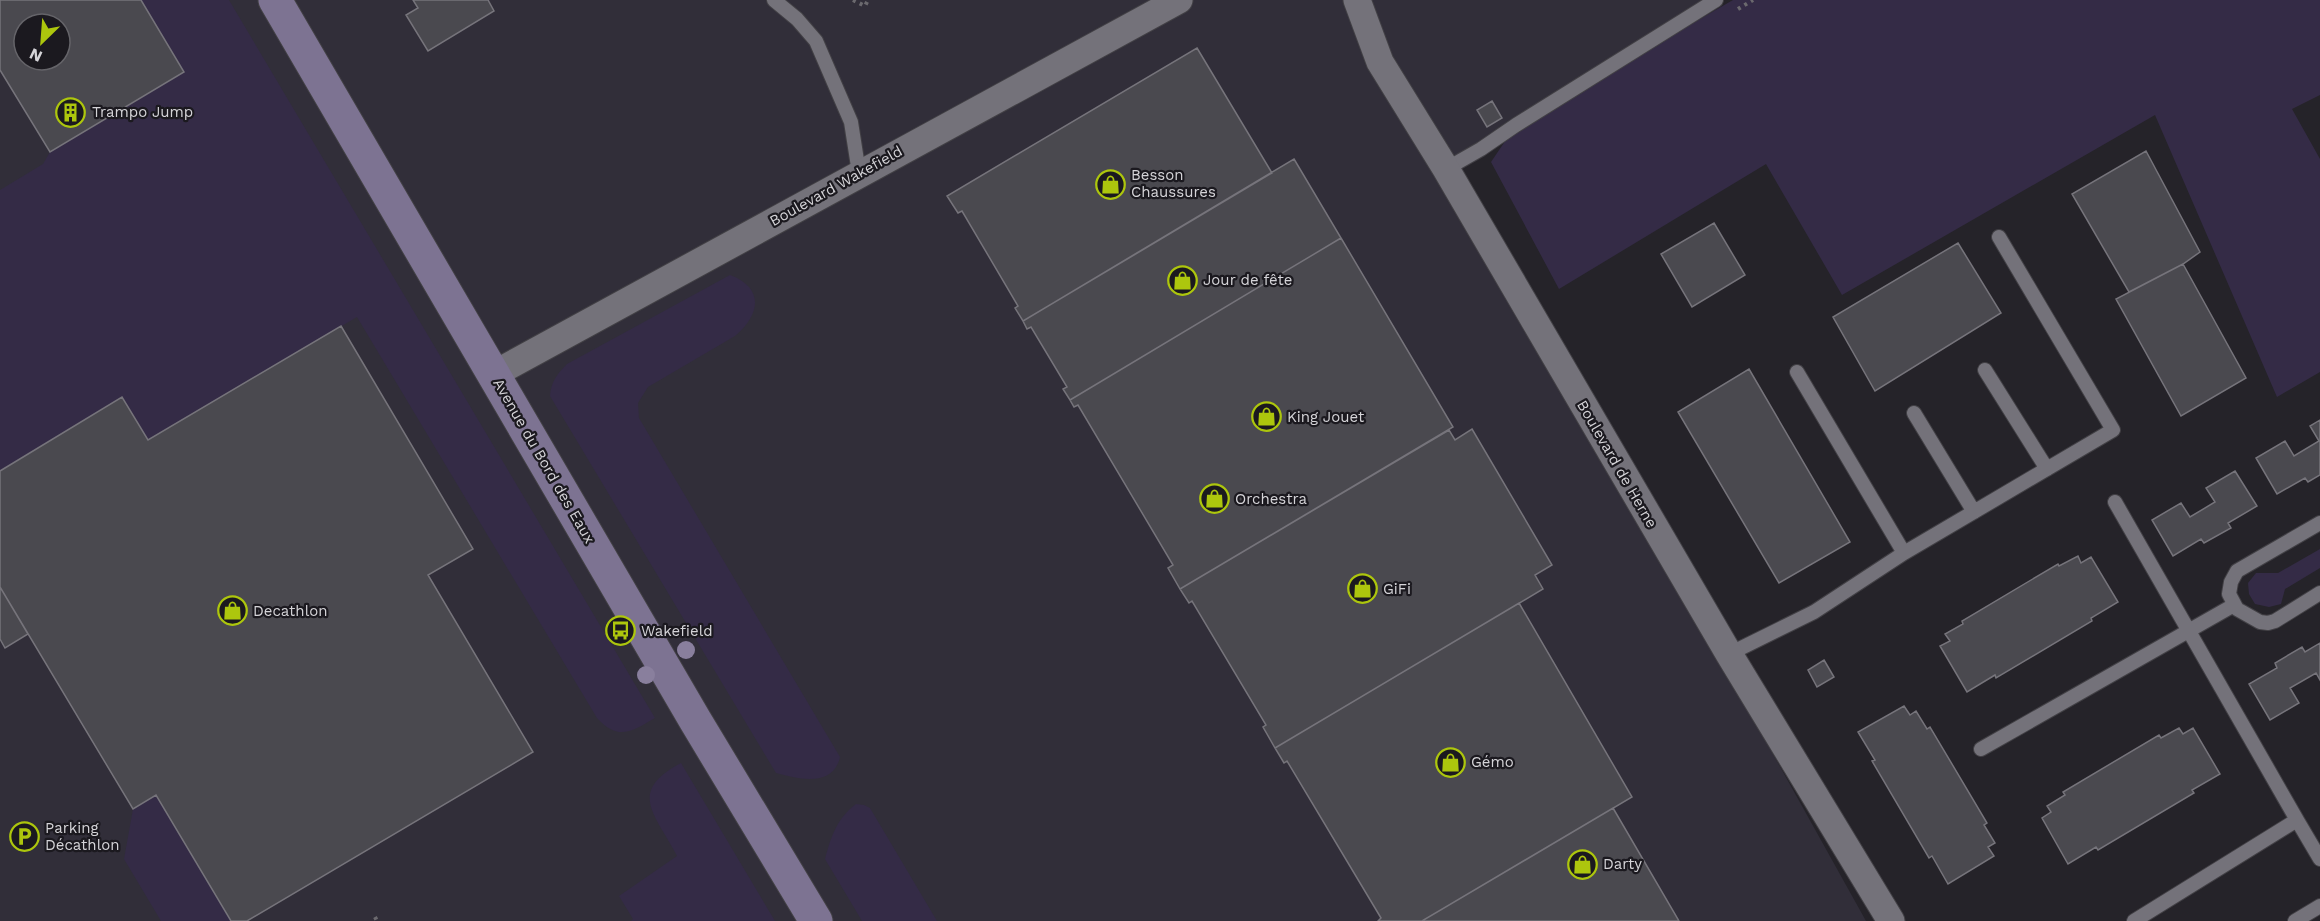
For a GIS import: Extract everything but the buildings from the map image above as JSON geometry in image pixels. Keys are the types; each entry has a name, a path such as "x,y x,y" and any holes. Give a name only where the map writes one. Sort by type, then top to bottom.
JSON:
{"street":[{"name":"Avenue du Bord des Eaux","path":"275,0 689,710 816,921"},
{"name":"Boulevard Wakefield","path":"494,374 1179,0"},
{"name":"Boulevard de Herne","path":"1358,0 1380,62 1446,169 1729,654 1891,921"}],"lane":[{"path":"774,0 797,19 816,41 851,122 859,173"},
{"path":"1446,169 1716,0"},
{"path":"1729,654 1814,612 1904,553 2113,430 1999,237"},
{"path":"1985,370 2047,469"},
{"path":"1797,372 1904,553"},
{"path":"1914,414 1974,512"},
{"path":"2115,502 2320,859"},
{"path":"2320,524 2237,571 2229,589 2234,605 2251,618 2268,623 2320,593"},
{"path":"1981,749 2234,605"},
{"path":"2134,921 2297,820"},
{"path":"2295,921 2320,906"}],"path":[{"path":"853,0 865,6 868,0"}],"shaded area":[{"path":"0,0 1716,0 1447,169 1866,921 0,921"},
{"path":"141,0 229,0 655,718 632,730 618,732 597,718 357,317 148,440 122,397 0,471 0,190 43,164 50,152 184,72"},
{"path":"1733,0 2320,0 2320,95 2292,109 2320,159 2320,372 2277,397 2155,115 1842,295 1766,164 1559,289 1491,162 1516,125"},
{"path":"730,275 741,280 754,294 754,311 750,319 735,336 648,387 638,403 639,418 840,757 836,767 830,773 814,779 776,773 550,396 555,378 567,364"},
{"path":"2320,549 2320,568 2285,589 2281,604 2269,607 2255,604 2249,594 2248,583 2256,573 2278,573"},
{"path":"681,763 775,921 631,921 633,919 619,896 677,856 650,805 650,794 654,784 664,774"},
{"path":"156,795 231,921 161,921 124,859 133,809"},
{"path":"856,804 870,808 937,921 862,921 825,859 839,822"}],"place":[{"name":"Trampo Jump","path":"71,112"},
{"name":"Besson Chaussures","path":"1110,184"},
{"name":"Jour de fête","path":"1182,280"},
{"name":"King Jouet","path":"1266,417"},
{"name":"Orchestra","path":"1214,499"},
{"name":"GiFi","path":"1362,589"},
{"name":"Decathlon","path":"232,611"},
{"name":"Wakefield","path":"620,631"},
{"name":"Gémo","path":"1450,762"},
{"name":"Parking Décathlon","path":"24,837"},
{"name":"Darty","path":"1582,864"}]}
